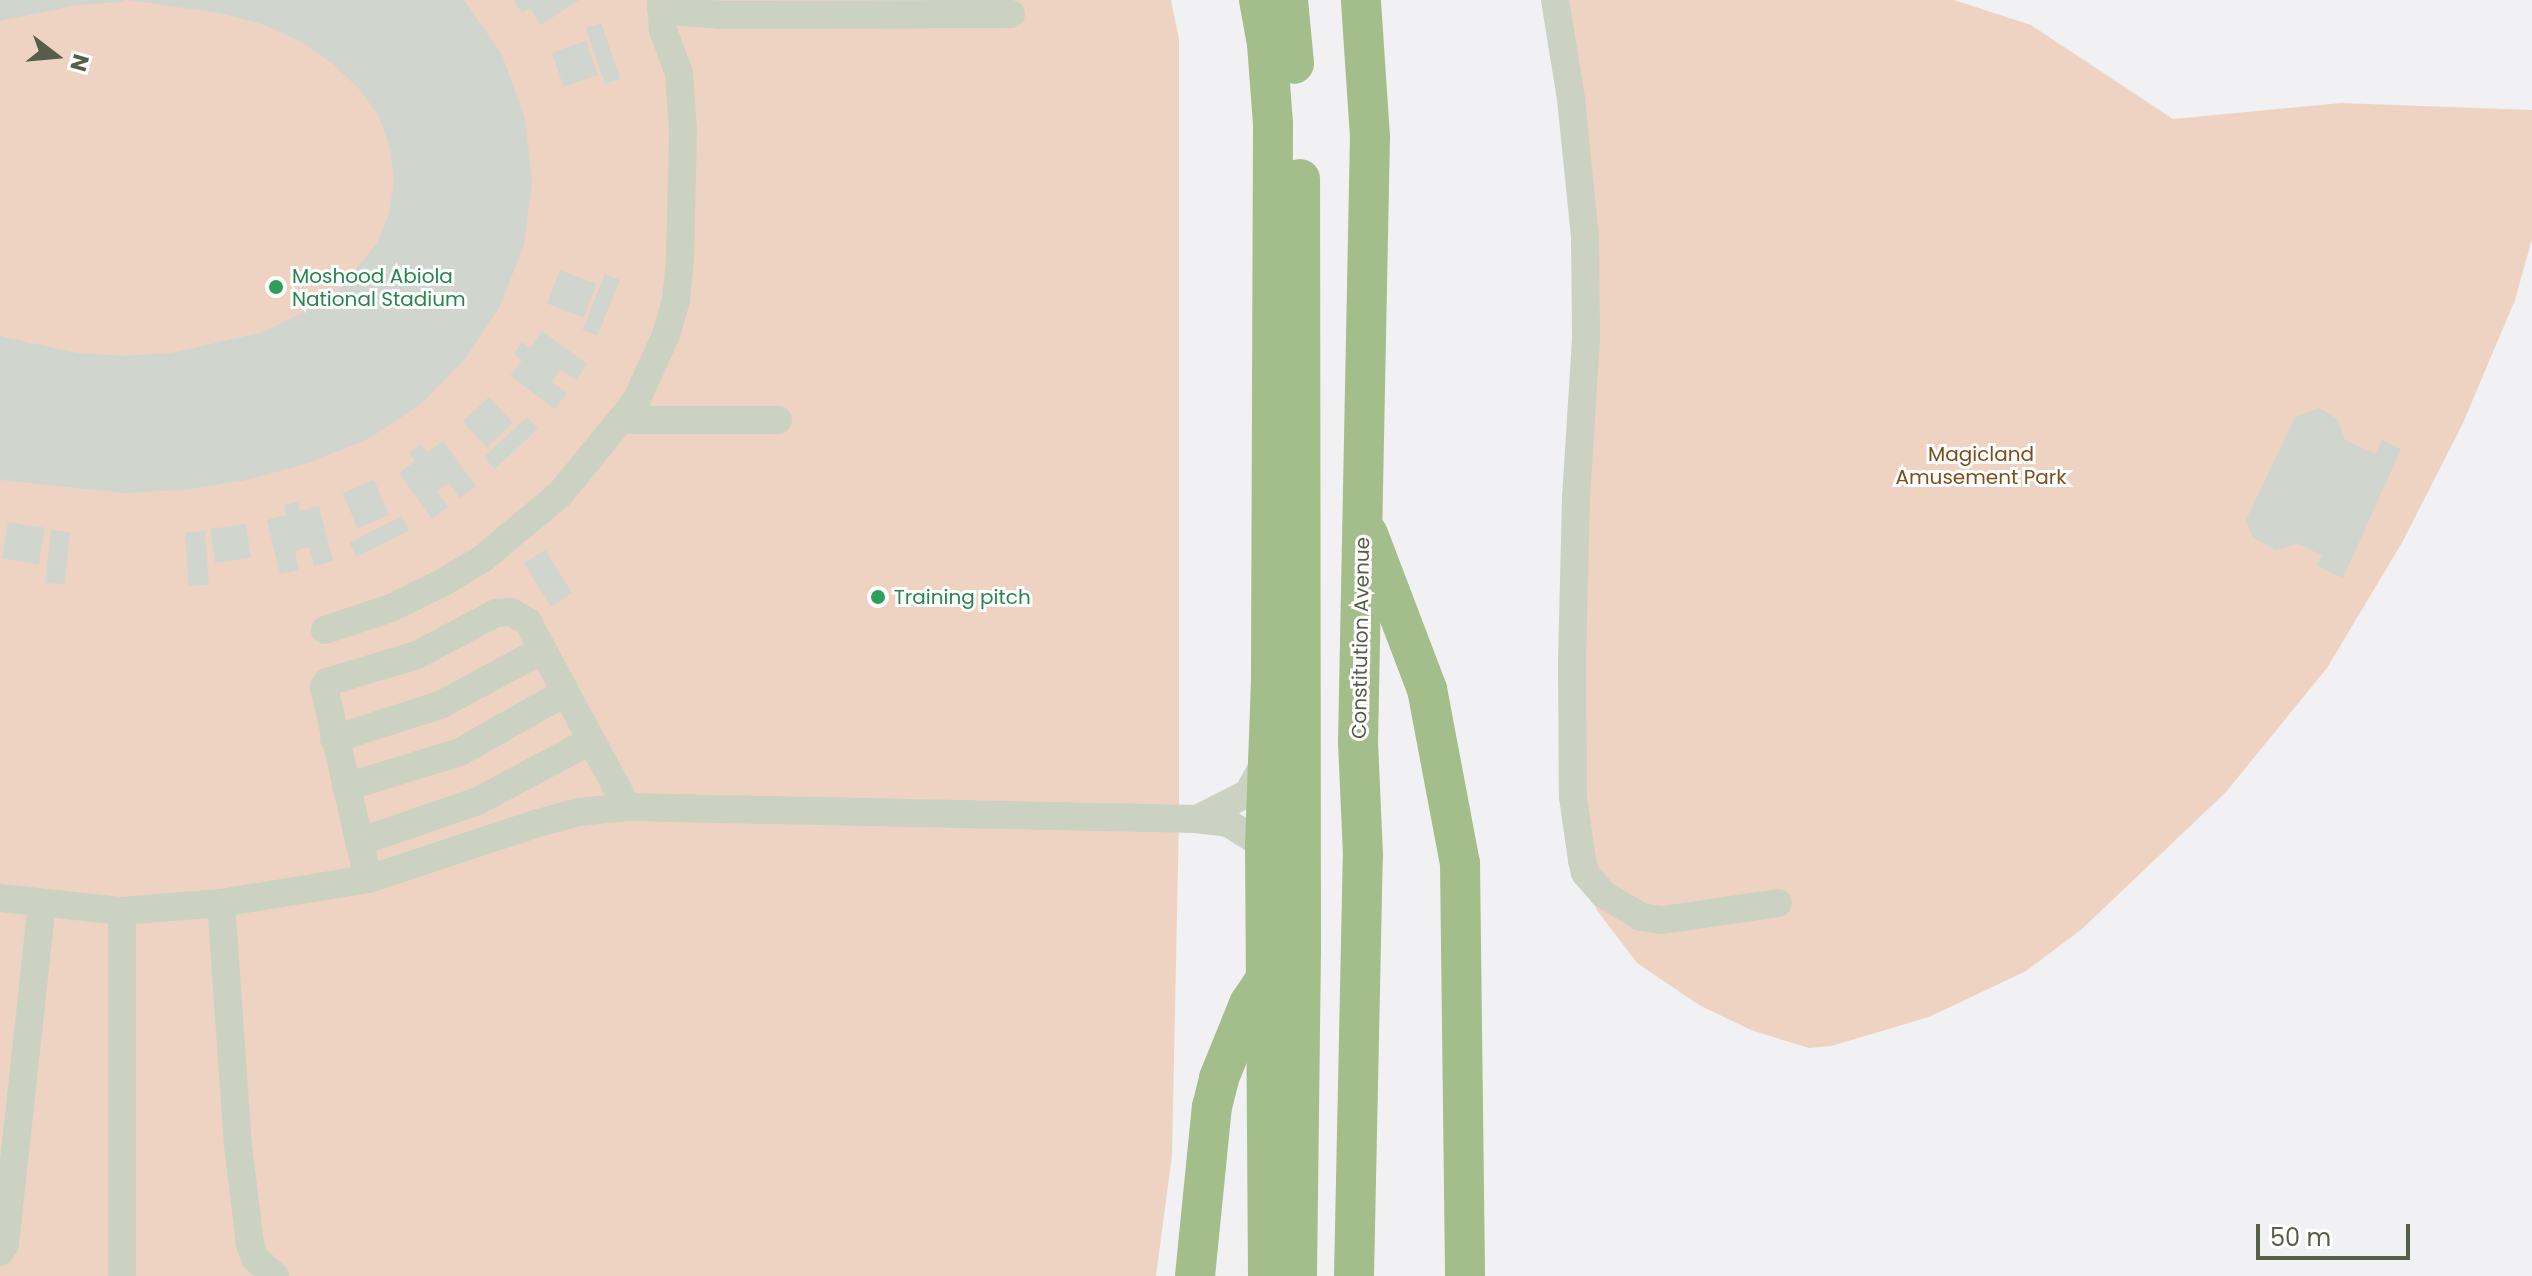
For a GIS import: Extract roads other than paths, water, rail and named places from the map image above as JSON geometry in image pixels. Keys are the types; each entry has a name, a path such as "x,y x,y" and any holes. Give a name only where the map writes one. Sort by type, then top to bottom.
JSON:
{"highway":[{"path":"1259,0 1267,44 1273,124 1269,755 1278,857"},
{"path":"1268,1276 1278,857 1301,267 1298,99 1288,0"},
{"name":"Constitution Avenue","path":"1354,1276 1363,856 1358,743 1370,137 1366,28 1361,0"},
{"path":"1363,522 1401,614 1427,689 1460,863 1465,1276"},
{"path":"1195,1276 1216,1092 1249,1004 1277,961"},
{"path":"1277,961 1297,1276"}],"lane":[{"path":"1555,0 1571,99 1585,236 1586,339 1576,498 1572,667 1573,797 1585,873 1603,894 1641,917 1663,920 1778,903"},
{"path":"325,630 391,608 482,559 560,494 623,420 648,378 666,335 676,299 680,261 683,130 680,87 661,5 724,15 918,7 1011,14"},
{"path":"623,420 778,420"},
{"path":"368,879 323,693 327,682 417,655 496,613 511,612 528,622 627,807"},
{"path":"334,739 440,705 542,650"},
{"path":"346,787 460,752 564,693"},
{"path":"359,842 478,801 590,741"},
{"path":"1196,819 1248,793 1269,755"},
{"path":"0,898 122,911 221,903 368,879 535,824 579,812 627,807 1196,819 1228,823 1278,857"},
{"path":"221,903 238,1145 250,1244 255,1258 275,1276"},
{"path":"0,1252 5,1244 42,904"},
{"path":"122,911 122,1276"}],"place":[{"name":"Moshood Abiola National Stadium","path":"276,287"},
{"name":"Training pitch","path":"878,597"}],"park label":[{"name":"Magicland Amusement Park","path":"1981,466"}]}
